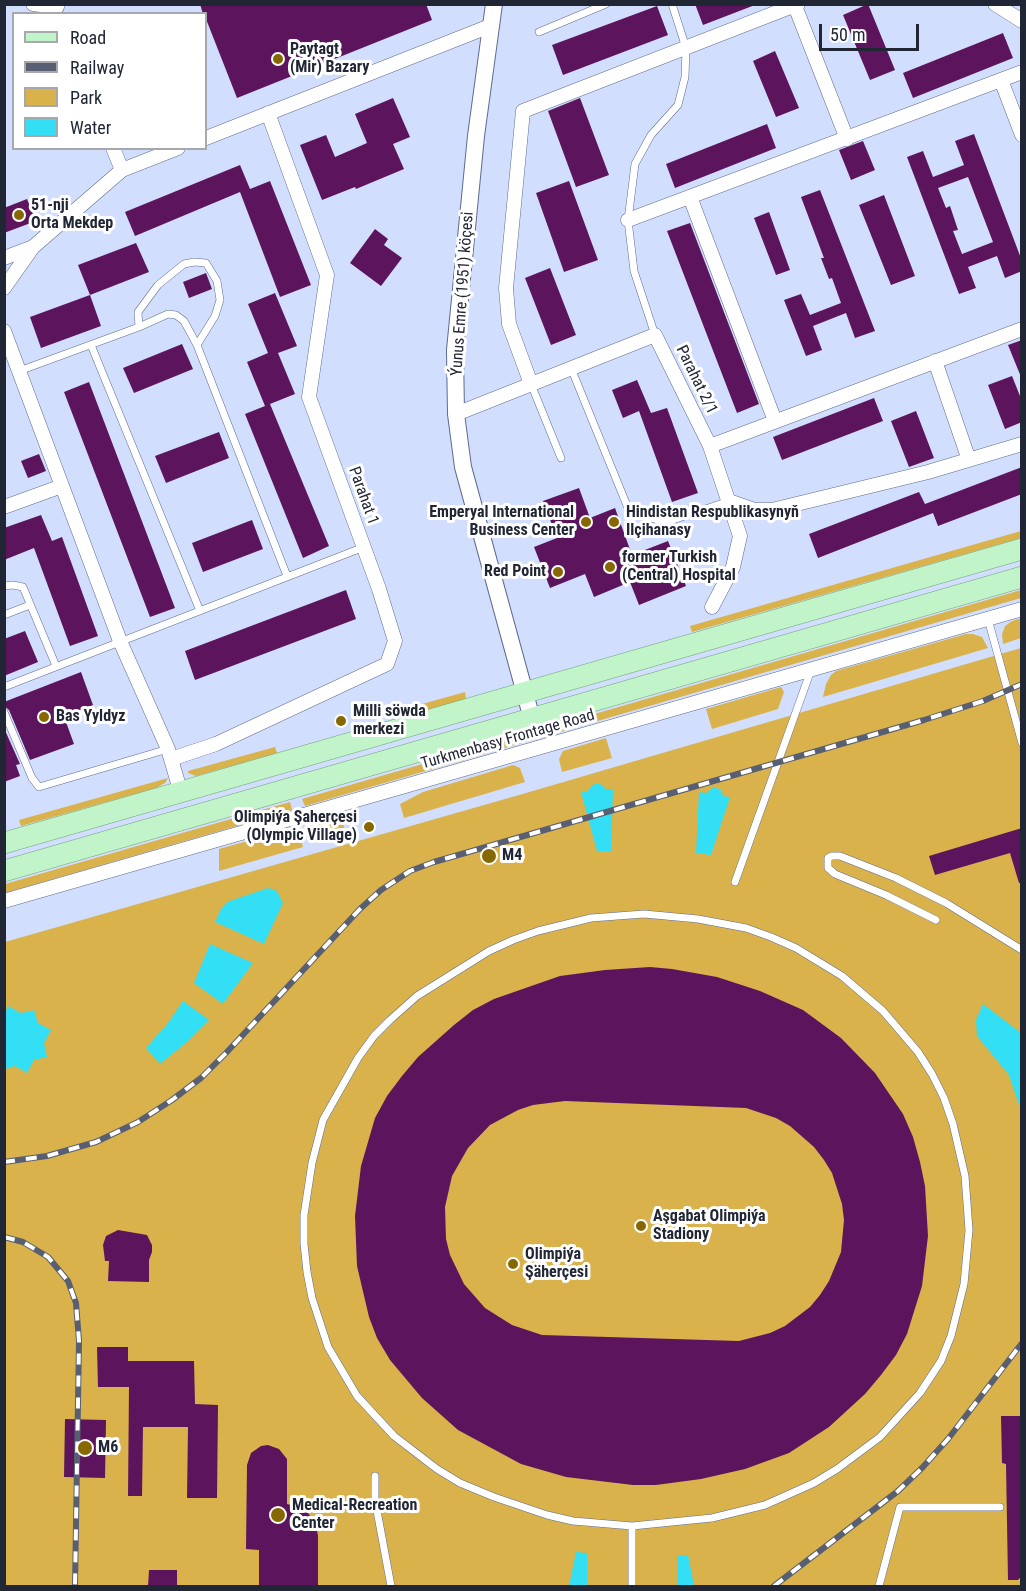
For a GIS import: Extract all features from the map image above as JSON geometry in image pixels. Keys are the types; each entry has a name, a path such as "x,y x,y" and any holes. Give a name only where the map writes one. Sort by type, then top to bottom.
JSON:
{"main road":[{"path":"4,843 1022,549"},
{"path":"4,871 1022,578"}],"street":[{"path":"33,4 58,8"},
{"path":"995,4 1022,21"},
{"name":"Ýunus Emre (1951) köçesi","path":"496,5 490,26 476,136 455,350 456,414 463,466 532,719"},
{"path":"531,384 509,324 506,288 523,111 797,5 848,138"},
{"path":"207,138 490,26"},
{"path":"628,220 1022,72"},
{"path":"1001,80 1022,135"},
{"name":"Parahat 1","path":"170,754 216,744 387,664 395,641 364,547 309,397 327,275 268,113"},
{"path":"114,150 122,170"},
{"path":"4,288 33,247 122,170 173,150"},
{"path":"690,197 775,421"},
{"path":"4,258 33,247"},
{"path":"710,446 1022,329"},
{"path":"4,331 120,641 170,754 181,793"},
{"name":"Parahat 2/1","path":"456,414 656,335 710,446 740,537 733,567 712,607"},
{"path":"935,361 969,460"},
{"path":"729,501 755,510 772,510 928,472 1022,444"},
{"path":"4,507 62,486"},
{"name":"Turkmenbasy Frontage Road","path":"4,901 1022,609"}],"lane":[{"path":"539,32 606,4"},
{"path":"656,335 634,270 628,220 635,164 651,135 678,105 685,77 686,48 672,4"},
{"path":"139,327 138,312 158,285 184,264 206,263 217,281 220,300 215,316 197,345"},
{"path":"19,370 139,327 168,314 176,315 184,321 197,345 287,576"},
{"path":"91,345 200,611"},
{"path":"572,368 630,513 667,522 729,501"},
{"path":"531,384 561,458"},
{"path":"4,687 364,547"},
{"path":"4,585 22,587 56,666"},
{"path":"4,615 30,605"},
{"path":"988,619 1022,744"},
{"path":"735,882 811,670"},
{"path":"4,712 32,778 39,787 170,754"},
{"path":"936,920 886,895 835,874 828,868 828,858 840,856 896,879 946,903 1022,950"},
{"path":"644,914 698,919 746,928 771,937 796,948 842,976 883,1011 918,1052 944,1098 953,1124 965,1176 969,1230 968,1257 962,1292 951,1336 941,1361 920,1393 880,1437 829,1474 790,1495 765,1505 712,1518 632,1526 573,1521 494,1497 460,1483 437,1469 394,1436 357,1396 328,1347 312,1298 307,1272 304,1215 312,1163 323,1120 368,1043 403,1008 417,996 456,971 513,940 538,931 591,918 644,914"},
{"path":"375,1476 375,1500 391,1587"},
{"path":"879,1587 900,1507 1000,1507"},
{"path":"632,1526 632,1587"}],"green space":[{"path":"1021,531 1021,538 692,632 690,626"},
{"path":"1021,590 1021,598 305,806 302,799"},
{"path":"1021,618 1021,638 1003,644 1002,634 1005,626"},
{"path":"966,634 982,637 988,648 823,697 826,684 836,671"},
{"name":"Olimpiýa Şäherçesi","path":"1021,648 1021,1586 5,1586 5,942"},
{"path":"781,687 784,692 778,709 712,729 706,709"},
{"path":"465,692 466,699 403,717 391,716 390,713"},
{"path":"606,738 612,758 562,772 559,759 563,751"},
{"path":"275,747 277,753 196,776 188,773 188,771"},
{"path":"513,765 520,768 525,782 404,818 400,804 423,792"},
{"path":"168,778 165,783 156,788 21,826 19,820"},
{"path":"290,802 292,810 5,893 5,884"},
{"path":"340,821 343,823 346,835 315,843 310,824"},
{"path":"297,827 303,847 219,871 219,849"}],"water":[{"path":"596,784 606,789 613,789 611,851 597,851 581,792 588,791 592,785"},
{"path":"714,787 721,790 723,796 730,797 711,855 696,853 699,792 706,793"},
{"path":"268,888 277,891 283,903 264,944 215,922 227,902"},
{"path":"210,944 253,963 223,1004 194,983"},
{"path":"183,1001 209,1020 160,1064 146,1048 168,1023"},
{"path":"983,1004 1021,1033 1021,1111 1009,1075 977,1036 976,1020"},
{"path":"8,1006 21,1013 34,1010 38,1023 51,1030 44,1043 47,1057 34,1060 27,1073 15,1066 5,1069 5,1013"},
{"path":"576,1552 587,1553 587,1586 569,1586"},
{"path":"688,1555 694,1586 677,1586 677,1556"}],"building":[{"name":"Paytagt (Mir) Bazary","path":"200,4 426,4 432,20 237,98 207,22 207,12 202,12"},
{"path":"695,4 754,4 755,5 703,25"},
{"path":"868,4 895,70 870,80 843,15"},
{"path":"657,6 668,35 563,75 552,45"},
{"path":"1003,33 1013,58 913,98 903,73"},
{"path":"775,51 799,108 776,117 753,61"},
{"path":"393,98 410,137 393,144 404,169 322,200 300,145 326,135 335,157 367,143 355,114"},
{"path":"580,98 609,175 576,187 548,111"},
{"path":"767,124 776,148 675,188 666,164"},
{"path":"974,134 1022,261 1022,271 1005,278 997,256 968,267 976,288 959,294 907,157 923,151 933,177 964,165 955,141","holes":["968,177 993,242 962,254 953,231 958,230 950,206 946,208 938,188"]},
{"path":"863,141 875,170 851,180 839,150"},
{"path":"240,165 250,189 270,181 311,285 280,297 240,192 135,236 125,212"},
{"path":"569,181 598,260 564,272 536,193"},
{"path":"820,190 875,331 855,338 846,313 813,326 822,350 806,356 784,300 801,294 810,315 841,303 832,278 829,279 821,258 824,258 801,197"},
{"path":"884,195 915,276 891,285 859,205"},
{"name":"51-nji Orta Mekdep","path":"27,199 36,221 4,233 4,208"},
{"path":"769,212 790,270 776,275 754,218"},
{"path":"690,223 759,404 737,413 667,231"},
{"path":"375,229 388,239 384,245 402,258 381,286 350,263"},
{"path":"136,243 149,272 90,295 78,265"},
{"path":"550,268 576,335 551,345 525,278"},
{"path":"206,273 212,289 189,298 183,282"},
{"path":"275,293 297,346 278,353 295,394 270,404 329,546 303,558 245,414 265,406 247,362 268,353 248,304"},
{"path":"90,295 101,326 41,348 30,317"},
{"path":"1022,340 1022,377 1021,377 1008,345"},
{"path":"182,344 193,369 134,393 123,368"},
{"path":"1012,376 1022,401 1022,422 1005,429 988,385"},
{"path":"637,380 651,413 667,408 698,493 672,502 639,411 623,418 612,390"},
{"path":"89,382 175,608 150,617 64,392"},
{"path":"874,398 883,421 782,460 773,437"},
{"path":"916,411 934,458 909,467 891,421"},
{"path":"219,432 229,458 166,483 155,456"},
{"path":"39,454 46,471 28,478 21,461"},
{"path":"1022,467 1022,494 938,526 933,513 818,558 809,534 919,492 925,504"},
{"name":"former Turkish (Central) Hospital","path":"579,488 590,518 615,508 632,555 668,541 686,586 639,605 630,582 594,597 585,574 550,588 534,547 557,538 543,501"},
{"path":"41,515 52,541 62,537 98,636 70,646 34,548 4,560 4,528"},
{"path":"252,520 263,549 203,572 192,543"},
{"path":"346,590 356,619 195,680 185,651"},
{"path":"25,631 38,662 4,676 4,639"},
{"name":"Bas Yyldyz","path":"81,672 93,705 75,712 66,722 74,744 30,760 4,702"},
{"path":"4,728 20,764 16,765 20,776 4,782"},
{"path":"1022,828 1022,883 1019,883 1010,853 935,875 929,856"},
{"name":"Aşgabat Olimpiýa Stadiony","path":"650,967 717,977 760,991 803,1010 841,1038 875,1073 903,1114 913,1137 925,1186 928,1236 922,1286 907,1334 896,1355 881,1375 865,1394 829,1427 789,1453 745,1469 701,1479 656,1485 633,1485 566,1477 521,1464 458,1430 422,1398 390,1360 377,1338 369,1317 357,1266 355,1216 361,1166 375,1118 387,1096 418,1057 473,1010 494,999 560,976","holes":["565,1101 746,1108 776,1118 790,1126 814,1147 832,1173 842,1204 844,1220 841,1252 829,1281 810,1307 785,1326 770,1333 739,1341 542,1335 512,1325 485,1308 464,1284 450,1255 446,1239 445,1207 452,1176 468,1148 490,1125 533,1105"]},
{"path":"118,1230 147,1235 152,1245 149,1282 108,1281 109,1261 105,1261 103,1245 106,1236"},
{"path":"97,1347 128,1347 128,1361 194,1361 195,1404 218,1405 217,1498 187,1498 188,1427 143,1427 142,1496 128,1496 129,1387 98,1387"},
{"path":"1001,1416 1022,1416 1022,1576 1018,1580 1008,1580 1006,1464 1002,1463"},
{"name":"M6","path":"65,1419 106,1420 105,1478 64,1477"},
{"name":"Medical-Recreation Center","path":"268,1445 279,1449 287,1459 287,1504 299,1507 308,1513 316,1525 318,1587 259,1587 259,1550 246,1549 247,1465 251,1453 261,1446"},
{"path":"149,1570 177,1570 177,1587 148,1587"}],"railway":[{"path":"4,1162 47,1156 96,1142 138,1122 172,1100 201,1078 226,1053 360,909 381,890 410,871 434,862 924,720 983,701 1022,684"},
{"path":"4,1237 23,1242 48,1257 68,1281 76,1303 79,1341 75,1586"},
{"path":"774,1586 898,1491 922,1468 948,1439 1022,1343"}],"place":[{"name":"Paytagt (Mir) Bazary","path":"278,59"},
{"name":"51-nji Orta Mekdep","path":"19,215"},
{"name":"Emperyal International Business Center","path":"586,522"},
{"name":"Hindistan Respublikasynyň Ilçihanasy","path":"614,522"},
{"name":"former Turkish (Central) Hospital","path":"610,567"},
{"name":"Red Point","path":"558,572"},
{"name":"Bas Yyldyz","path":"44,717"},
{"name":"Milli söwda merkezi","path":"341,721"},
{"name":"Olimpiýa Şaherçesi (Olympic Village)","path":"369,827"},
{"name":"M4","path":"489,856"},
{"name":"Aşgabat Olimpiýa Stadiony","path":"641,1226"},
{"name":"Olimpiýa Şäherçesi","path":"513,1264"},
{"name":"M6","path":"85,1448"},
{"name":"Medical-Recreation Center","path":"278,1515"}]}
